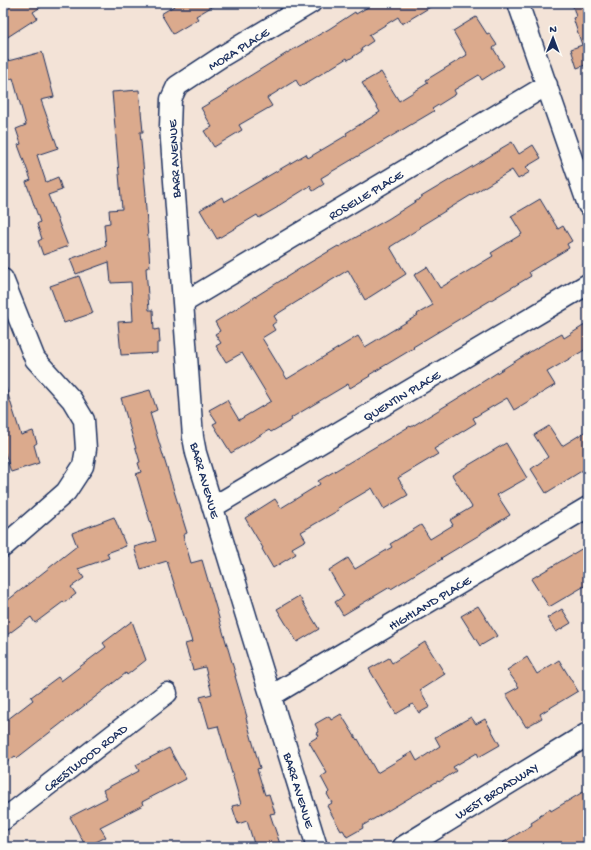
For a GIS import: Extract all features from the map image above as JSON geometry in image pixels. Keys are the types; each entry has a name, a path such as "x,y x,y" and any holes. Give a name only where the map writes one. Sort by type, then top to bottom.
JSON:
{"main road":[{"name":"WEST BROADWAY","path":"404,847 588,734"}],"street":[{"name":"MORA PLACE","path":"171,99 177,86 221,57 311,3"},
{"path":"518,3 588,205"},
{"name":"ROSELLE PLACE","path":"183,303 547,85"},
{"name":"BARR AVENUE","path":"171,99 170,127 193,437 196,453 317,847"},
{"path":"3,279 35,359 72,400 84,420 86,449 83,466 66,492 3,547"},
{"name":"QUENTIN PLACE","path":"213,507 588,284"},
{"name":"HIGHLAND PLACE","path":"271,696 588,507"},
{"name":"CRESTWOOD ROAD","path":"3,820 167,693"}],"building":[{"path":"3,3 47,3 33,12 37,18 3,40"},
{"path":"179,3 218,3 196,16 198,19 173,34 161,14"},
{"path":"375,3 437,3 402,24 398,17 369,35 373,41 361,49 362,51 348,60 347,58 300,87 296,80 267,98 272,106 239,125 242,130 214,147 204,131 212,127 201,108 287,53 355,12 356,14"},
{"path":"572,3 588,3 588,64 577,68 571,49 582,45 573,18 576,17"},
{"path":"476,17 487,34 489,33 497,45 493,48 504,66 482,80 479,75 454,90 456,94 432,109 434,111 321,178 324,184 313,191 310,186 259,218 257,215 217,239 200,210 222,197 224,202 306,154 308,158 347,135 346,133 380,112 362,83 381,72 399,101 428,83 426,80 467,55 453,31"},
{"path":"42,52 54,97 41,100 58,148 37,155 46,182 58,177 62,190 48,195 68,246 43,255 38,241 42,239 37,224 40,222 26,182 31,180 18,145 21,144 16,129 26,125 13,78 8,80 4,62"},
{"path":"139,90 143,132 140,132 146,195 150,267 146,268 149,310 153,310 154,330 159,329 160,343 157,343 157,353 121,355 118,322 133,321 131,282 111,283 109,262 76,274 70,259 106,246 104,224 110,223 109,210 122,209 112,92"},
{"path":"512,142 519,154 533,145 541,158 526,167 530,172 518,179 512,170 419,227 420,228 390,247 406,274 365,300 348,270 274,316 277,321 272,325 275,330 262,338 287,379 358,336 365,347 433,305 414,275 427,267 440,288 493,256 491,253 522,234 511,216 540,199 558,229 563,226 572,241 567,244 569,248 529,272 531,276 413,347 414,348 369,375 370,376 350,388 348,384 291,418 292,420 271,432 269,430 231,453 213,424 217,422 209,410 227,400 239,420 271,401 242,353 226,362 216,346 221,343 215,334 220,331 215,322 304,266 388,219 421,197"},
{"path":"79,276 93,313 64,323 50,286"},
{"path":"588,323 588,348 547,372 555,385 514,410 507,398 473,418 476,423 434,449 438,454 398,478 408,495 384,509 372,488 338,508 339,510 301,532 306,540 292,548 296,554 273,568 245,518 275,499 281,508 320,484 318,481 410,426 411,427 533,350 562,334 564,338"},
{"path":"3,388 6,388 21,435 33,431 37,443 34,445 39,463 11,472 3,447"},
{"path":"150,390 157,410 150,413 187,533 183,535 191,563 202,560 247,717 246,718 260,768 257,769 265,795 269,794 275,813 270,814 281,847 255,847 247,821 238,824 232,806 241,804 218,726 209,728 200,697 212,694 205,667 193,670 185,644 192,642 167,561 141,569 134,547 156,541 136,474 141,472 138,463 140,462 121,398"},
{"path":"549,426 562,446 588,430 588,467 546,493 531,469 548,457 534,435"},
{"path":"506,443 527,478 497,495 510,515 441,558 442,559 391,589 390,587 343,615 335,602 344,596 329,570 348,558 355,569 392,547 390,544 421,525 430,539 453,525 450,520 472,507 452,475"},
{"path":"114,517 126,546 107,553 109,558 78,569 84,578 71,587 76,594 35,623 31,617 3,638 3,604 77,546 72,533"},
{"path":"588,545 588,584 549,607 531,579"},
{"path":"299,596 319,629 297,642 277,609"},
{"path":"478,606 497,636 480,646 461,616"},
{"path":"562,609 571,623 556,632 547,618"},
{"path":"132,621 146,660 127,675 126,673 17,758 15,756 3,765 3,723 33,700 31,697 58,677 61,681 106,647 103,643"},
{"path":"425,642 445,674 420,690 430,707 419,713 413,704 396,714 369,669 389,658 392,663"},
{"path":"527,657 537,674 559,660 578,691 540,714 542,718 526,727 506,694 519,687 507,670"},
{"path":"341,714 357,740 358,739 377,773 412,752 417,761 440,746 435,737 471,717 476,724 485,719 500,745 479,757 477,753 453,767 456,771 362,826 363,828 347,837 343,830 341,831 327,806 332,803 327,794 329,792 321,777 327,773 309,742 319,736 317,733 319,732 315,724 329,716 331,720"},
{"path":"169,748 186,779 142,802 143,805 100,827 106,837 86,847 70,817 107,798 103,790 139,771 136,765"},
{"path":"588,789 588,840 577,847 496,847 532,825 531,823 539,818 538,816 550,809 551,811"}]}
